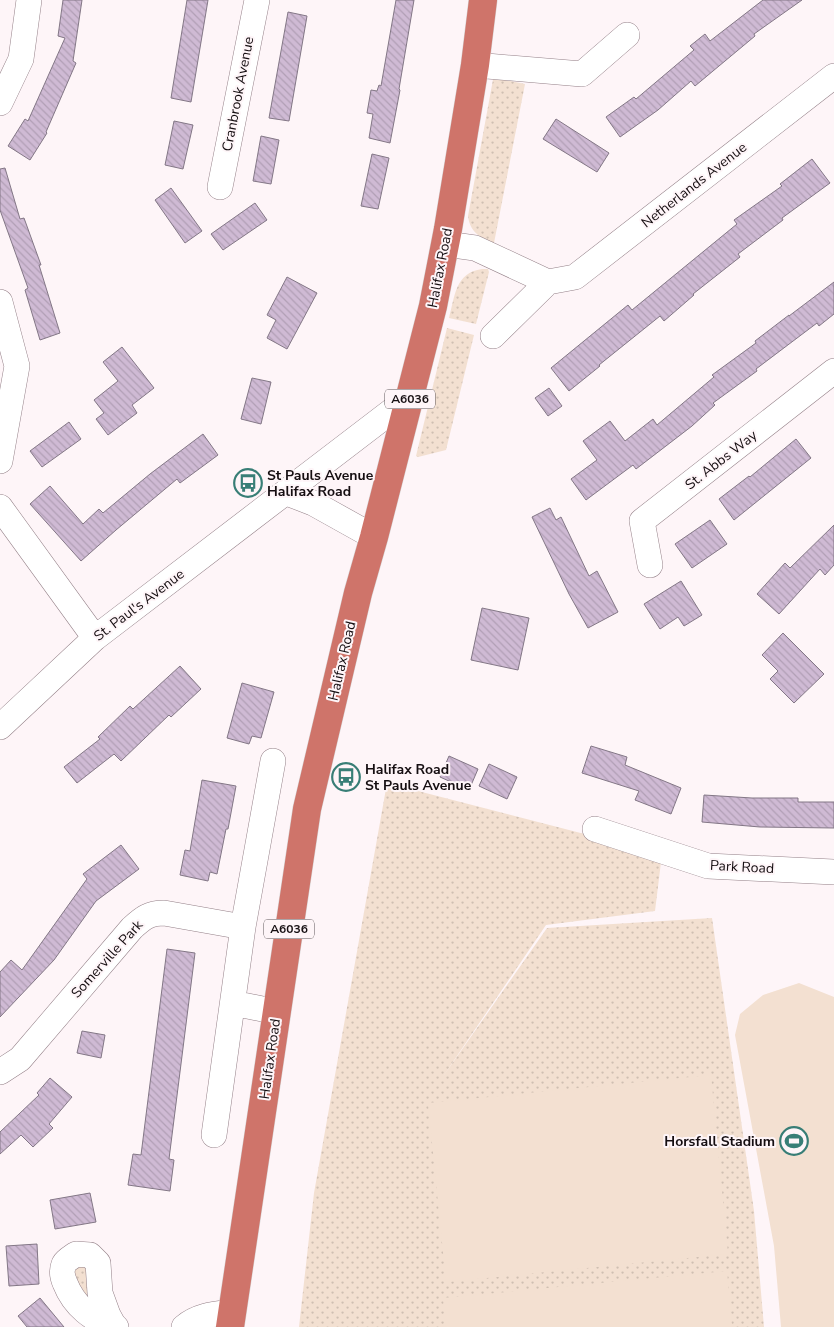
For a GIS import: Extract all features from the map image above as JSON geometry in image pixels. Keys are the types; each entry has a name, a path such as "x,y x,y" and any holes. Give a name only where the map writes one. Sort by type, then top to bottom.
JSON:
{"highway":[{"name":"Halifax Road","path":"231,1319 307,810 358,593 433,306 446,244 475,64 483,0"}],"street":[{"path":"0,103 20,59 28,0"},
{"name":"Cranbrook Avenue","path":"220,187 257,0"},
{"path":"475,64 582,74 627,36"},
{"name":"Netherlands Avenue","path":"548,282 575,277 831,85"},
{"path":"446,244 475,248 548,282 493,336"},
{"path":"0,302 17,366 0,461"},
{"name":"St. Abbs Way","path":"650,565 642,521 834,372"},
{"name":"St. Paul's Avenue","path":"0,727 95,638 410,397"},
{"path":"287,492 313,503 374,537"},
{"path":"0,506 95,638"},
{"path":"214,1135 243,927 273,761"},
{"name":"Park Road","path":"596,829 708,866 834,872"},
{"name":"Somerville Park","path":"0,1072 20,1059 132,928 145,917 155,913 164,913 243,927"},
{"path":"233,1003 277,1012"},
{"path":"184,1327 209,1314 231,1319"}],"shaded area":[{"path":"494,74 505,80 525,84 494,243 492,244 473,230 468,216"},
{"path":"488,269 489,272 476,324 449,318 455,294 461,280 473,271"},
{"path":"447,328 474,335 446,450 418,457 416,456"},
{"path":"387,783 662,854 655,911 546,925 442,1078 547,928 712,918 754,1211 764,1327 299,1327 314,1193"},
{"name":"Horsfall Stadium","path":"799,983 834,997 834,1327 781,1327 774,1246 735,1035 740,1014 763,995"},
{"path":"711,1075 728,1254 446,1282 428,1103"},
{"path":"85,1260 93,1310 67,1270"},
{"path":"727,1271 732,1327 446,1327 443,1298"}],"building":[{"path":"63,0 82,0 73,61 76,63 47,133 30,160 8,146 25,119 28,121 65,38 58,36"},
{"path":"187,0 208,0 191,102 171,98"},
{"path":"396,0 414,0 390,143 369,138 373,114 367,113 371,90 377,91 379,85 381,86"},
{"path":"763,0 802,0 754,34 755,36 695,86 691,81 658,110 620,137 606,117 634,97 636,99 694,50 690,46 705,34 710,41"},
{"path":"288,12 307,16 289,121 269,118"},
{"path":"556,119 609,153 597,172 543,139"},
{"path":"174,121 193,125 183,169 165,165"},
{"path":"261,136 279,140 271,184 253,181"},
{"path":"372,154 389,158 378,209 361,206"},
{"path":"812,159 830,183 782,218 783,220 738,254 740,257 693,294 664,321 660,316 569,391 551,368 628,305 632,310 737,224 734,220 782,186 780,184"},
{"path":"5,168 20,219 24,218 41,265 39,265 60,333 40,340 25,290 28,288 0,210 0,169"},
{"path":"171,188 202,231 185,243 155,200"},
{"path":"255,203 267,220 223,250 211,234"},
{"path":"287,277 317,293 287,349 267,338 276,320 267,315"},
{"path":"834,282 834,314 819,326 817,323 756,369 757,371 713,403 715,405 692,426 636,469 633,465 586,500 571,479 597,460 583,441 610,421 625,441 653,419 657,425 714,377 712,375"},
{"path":"122,347 154,388 132,405 137,413 108,435 96,419 104,413 94,400 118,381 103,362"},
{"path":"252,378 271,382 261,424 241,419"},
{"path":"549,388 562,406 548,416 535,398"},
{"path":"69,422 81,439 42,467 30,451"},
{"path":"203,434 218,455 180,483 177,479 81,561 30,504 50,486 83,524 99,509 103,513"},
{"path":"796,439 811,458 734,520 719,499 750,477"},
{"path":"550,508 556,520 561,517 589,576 597,571 618,612 588,628 569,594 532,517"},
{"path":"710,520 727,544 692,568 675,544"},
{"path":"834,525 834,565 825,575 820,569 779,614 757,594 785,563 790,568"},
{"path":"681,581 702,615 684,626 678,617 660,629 644,604"},
{"path":"482,608 529,618 518,670 471,660"},
{"path":"783,633 824,674 794,703 770,679 778,671 762,655"},
{"path":"180,666 201,689 171,717 169,715 121,761 114,754 77,783 64,767 100,739 98,737 130,706 133,709"},
{"path":"242,683 274,692 261,738 252,736 249,744 227,738"},
{"path":"591,746 627,757 625,765 681,788 671,814 635,800 639,791 582,773"},
{"path":"449,756 478,769 469,790 440,777"},
{"path":"489,764 517,777 507,799 479,786"},
{"path":"202,780 236,786 217,874 210,872 208,881 180,875 185,850 190,851"},
{"path":"704,795 798,798 798,802 834,802 834,828 760,827 702,822"},
{"path":"121,845 139,869 96,901 54,960 0,1017 0,972 11,960 22,970 87,879 83,874"},
{"path":"167,949 195,953 169,1159 174,1160 170,1191 128,1185 133,1154 141,1155"},
{"path":"82,1031 105,1035 101,1058 77,1053"},
{"path":"50,1078 72,1097 49,1124 53,1128 33,1147 21,1135 0,1154 0,1132 39,1095 37,1093"},
{"path":"90,1193 96,1222 55,1229 50,1200"},
{"path":"37,1244 39,1284 9,1286 6,1246"},
{"path":"40,1298 64,1327 27,1327 18,1316"}],"place":[{"name":"St Pauls Avenue Halifax Road","path":"248,483"},
{"name":"Halifax Road St Pauls Avenue","path":"346,777"},
{"name":"Horsfall Stadium","path":"794,1141"}]}
